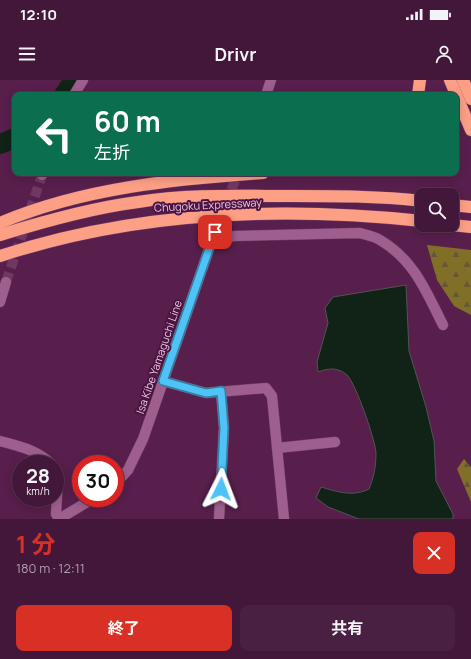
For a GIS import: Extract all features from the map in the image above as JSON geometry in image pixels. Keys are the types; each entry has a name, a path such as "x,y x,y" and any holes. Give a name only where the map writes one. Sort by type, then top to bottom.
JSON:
{"highway":[{"path":"418,92 420,80"},
{"path":"450,80 455,92"},
{"path":"463,80 471,99"},
{"path":"459,101 471,130"},
{"path":"0,223 65,202 115,189 163,182 230,176"},
{"name":"Chugoku Expressway","path":"0,235 83,211 140,201 232,195 361,195 415,200"},
{"path":"459,206 471,207"},
{"name":"Chugoku Expressway","path":"0,256 92,230 192,217 237,214 356,215 415,220"},
{"path":"459,226 471,227"}],"street":[{"path":"76,92 82,80"},
{"path":"267,92 270,80"},
{"name":"Isa Kibe Yamaguchi Line","path":"124,474 136,456 215,232"},
{"path":"211,242 234,236 360,233 380,239 418,274 442,325"},
{"path":"0,302 6,282"},
{"path":"163,381 206,393 266,388 272,396 284,519"},
{"path":"219,519 224,428 221,391"},
{"path":"0,441 33,451 40,455"},
{"path":"277,448 335,442"},
{"path":"56,507 56,514 59,519 79,507"}],"green space":[{"path":"427,245 471,250 471,315 454,306 437,280"},
{"path":"464,459 471,467 471,502 457,469"}],"shaded area":[{"path":"406,285 409,351 426,407 434,441 436,481 453,514 453,519 359,519 328,507 316,498 321,487 345,493 357,493 369,489 376,458 375,446 369,425 351,380 344,372 337,369 329,369 318,372 317,362 328,323 325,308 333,297"}],"waterway":[{"path":"66,92 74,80"},
{"path":"0,144 12,139"}],"tunnel":[{"path":"6,282 42,176"},
{"path":"215,232 237,176"}],"route":[{"path":"215,232 163,381 206,393 221,391 224,428 221,489"}]}
